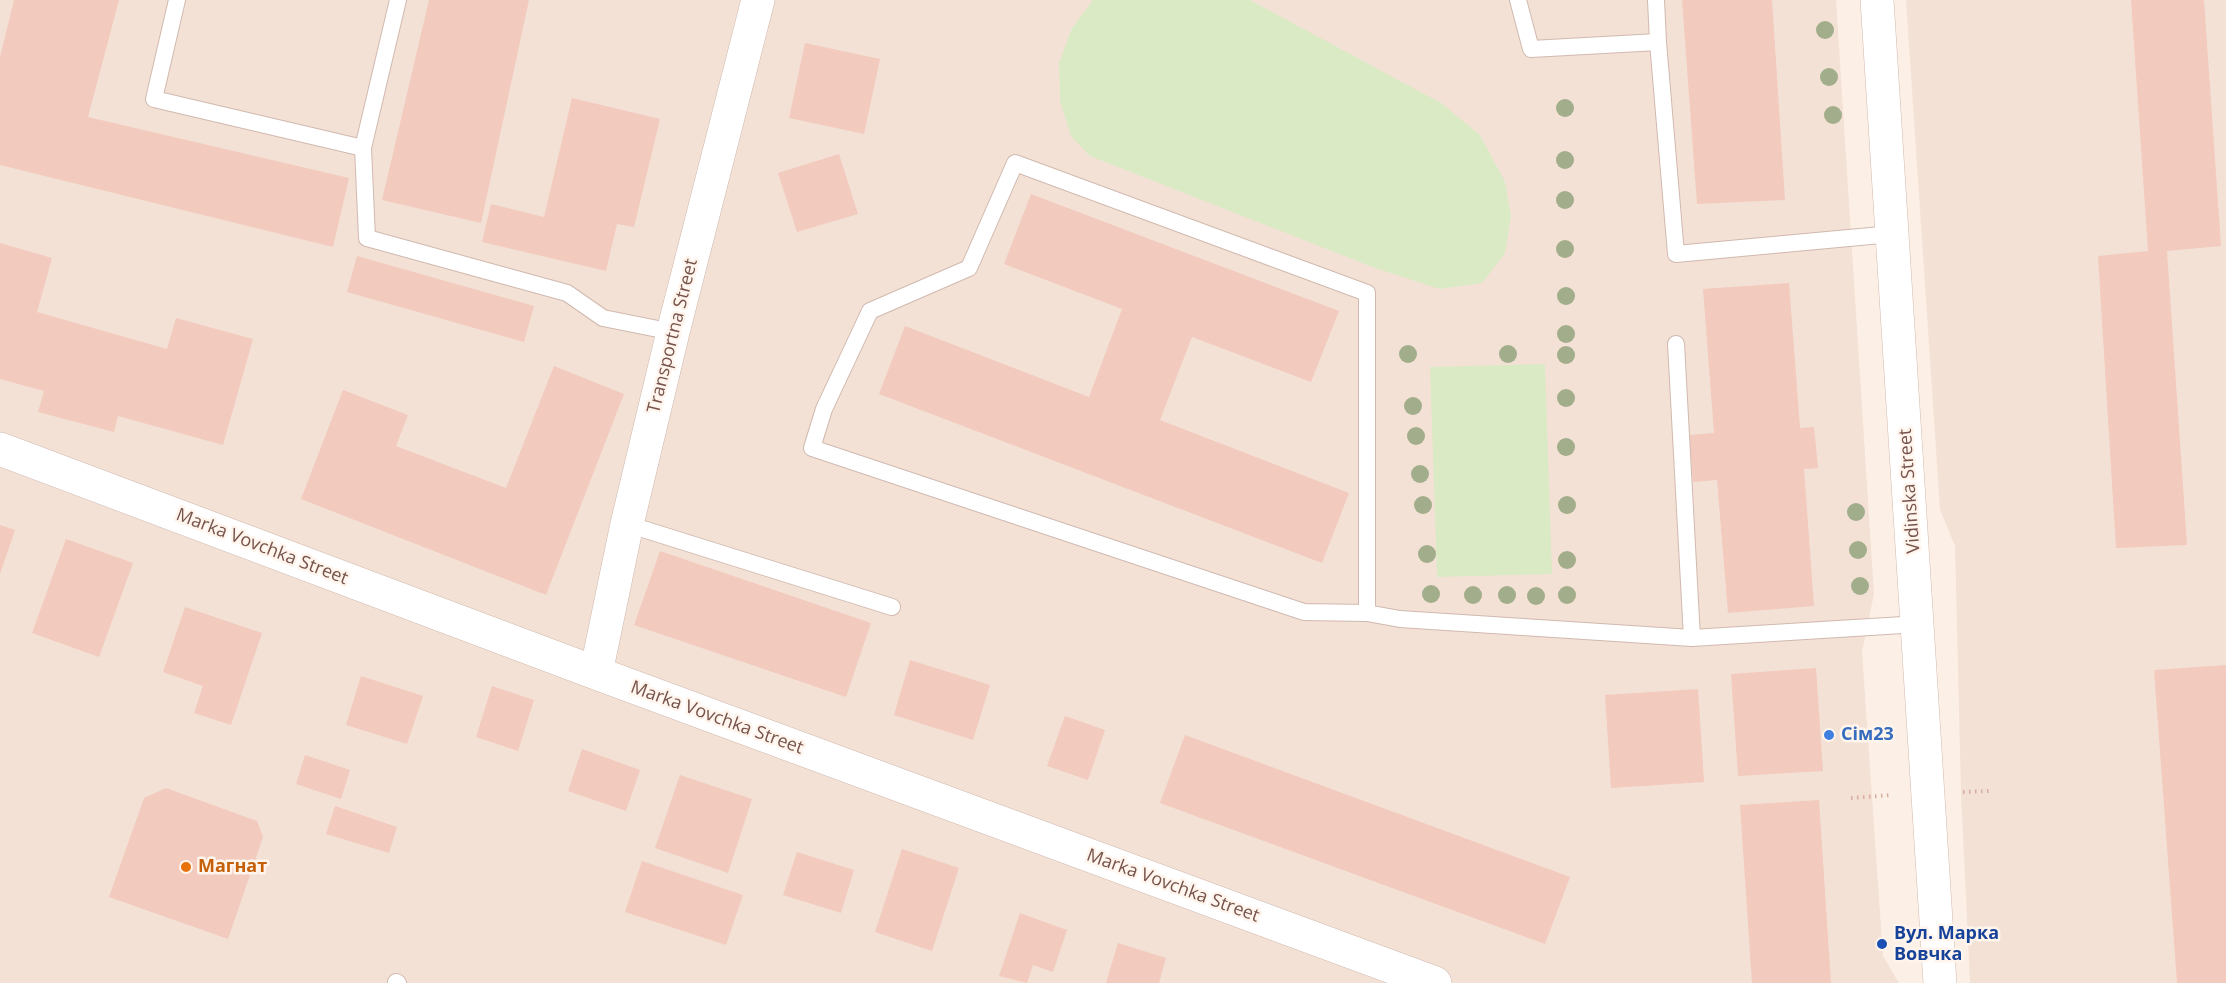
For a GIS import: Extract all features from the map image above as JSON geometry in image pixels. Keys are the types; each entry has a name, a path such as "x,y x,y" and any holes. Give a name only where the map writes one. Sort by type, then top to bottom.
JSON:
{"street":[{"name":"Transportna Street","path":"596,673 627,524 673,332 758,0"},
{"name":"Vidinska Street","path":"1878,0 1940,983"},
{"name":"Marka Vovchka Street","path":"0,448 596,673 1435,983"}],"lane":[{"path":"177,0 154,99 363,148"},
{"path":"398,0 363,148 367,238 567,293 603,318 673,332"},
{"path":"1518,0 1531,49 1658,42"},
{"path":"1656,0 1676,254 1892,234"},
{"path":"1367,613 1367,293 1016,163 969,268 870,311 824,409 812,448 1304,612 1367,613 1400,619 1692,638 1919,624"},
{"path":"1676,344 1692,638"},
{"path":"627,524 892,607"}],"shaded area":[{"path":"0,0 1836,0 1874,594 1862,652 1883,956 1899,983 0,983"},
{"path":"1906,0 2226,0 2226,983 1970,983 1961,794 1955,546 1940,510"}],"green space":[{"path":"1093,0 1250,0 1441,103 1480,135 1505,182 1511,216 1505,253 1482,283 1440,289 1375,268 1090,156 1071,136 1060,101 1059,63 1072,28"},
{"path":"1545,364 1552,574 1437,577 1430,367"}],"building":[{"path":"14,0 119,0 88,117 349,178 333,247 0,165 0,57"},
{"path":"429,0 529,0 481,223 382,200"},
{"path":"1682,0 1772,0 1785,200 1697,204"},
{"path":"2131,0 2204,0 2221,246 2167,251 2187,545 2116,548 2098,256 2148,251"},
{"path":"805,43 880,59 864,134 789,118"},
{"path":"572,98 660,119 634,227 617,224 606,271 482,242 491,204 544,217"},
{"path":"839,154 858,214 797,232 778,173"},
{"path":"1031,194 1339,311 1311,382 1192,337 1160,420 1349,493 1322,563 879,394 905,326 1089,397 1122,309 1004,264"},
{"path":"0,243 52,258 37,312 167,349 176,318 253,339 223,445 118,416 114,432 38,412 44,391 0,379"},
{"path":"357,256 534,306 524,342 347,292"},
{"path":"1789,283 1800,428 1814,427 1818,468 1804,469 1814,606 1728,613 1717,480 1693,482 1689,435 1714,433 1703,289"},
{"path":"554,366 624,394 546,595 301,499 343,390 408,415 396,446 506,488"},
{"path":"0,525 15,530 0,574"},
{"path":"66,539 133,563 99,657 32,633"},
{"path":"660,551 871,623 846,697 634,625"},
{"path":"185,607 262,633 231,725 194,713 203,686 163,672"},
{"path":"910,660 990,685 973,740 894,715"},
{"path":"2226,665 2226,983 2177,983 2154,670"},
{"path":"1816,668 1823,771 1738,776 1731,674"},
{"path":"361,676 423,696 407,744 346,725"},
{"path":"492,686 534,700 518,751 476,737"},
{"path":"1698,689 1704,782 1611,788 1605,695"},
{"path":"1065,716 1105,730 1088,780 1047,766"},
{"path":"1185,735 1570,877 1545,944 1160,803"},
{"path":"582,749 640,770 626,811 568,791"},
{"path":"305,755 350,770 341,799 296,784"},
{"path":"680,775 752,799 728,873 655,848"},
{"name":"Магнат","path":"166,788 257,821 263,837 228,939 109,897 144,798"},
{"path":"1819,800 1831,983 1752,983 1740,805"},
{"path":"335,806 397,827 389,853 326,834"},
{"path":"902,849 959,868 932,951 875,932"},
{"path":"797,852 854,870 841,913 783,895"},
{"path":"642,861 743,895 726,945 625,912"},
{"path":"1020,913 1067,930 1053,972 1033,965 1027,983 999,976"},
{"path":"1118,943 1166,958 1159,983 1106,983"}],"place":[{"name":"Сім23","path":"1829,735"},
{"name":"Магнат","path":"186,867"},
{"name":"Вул. Марка Вовчка","path":"1882,944"}]}
